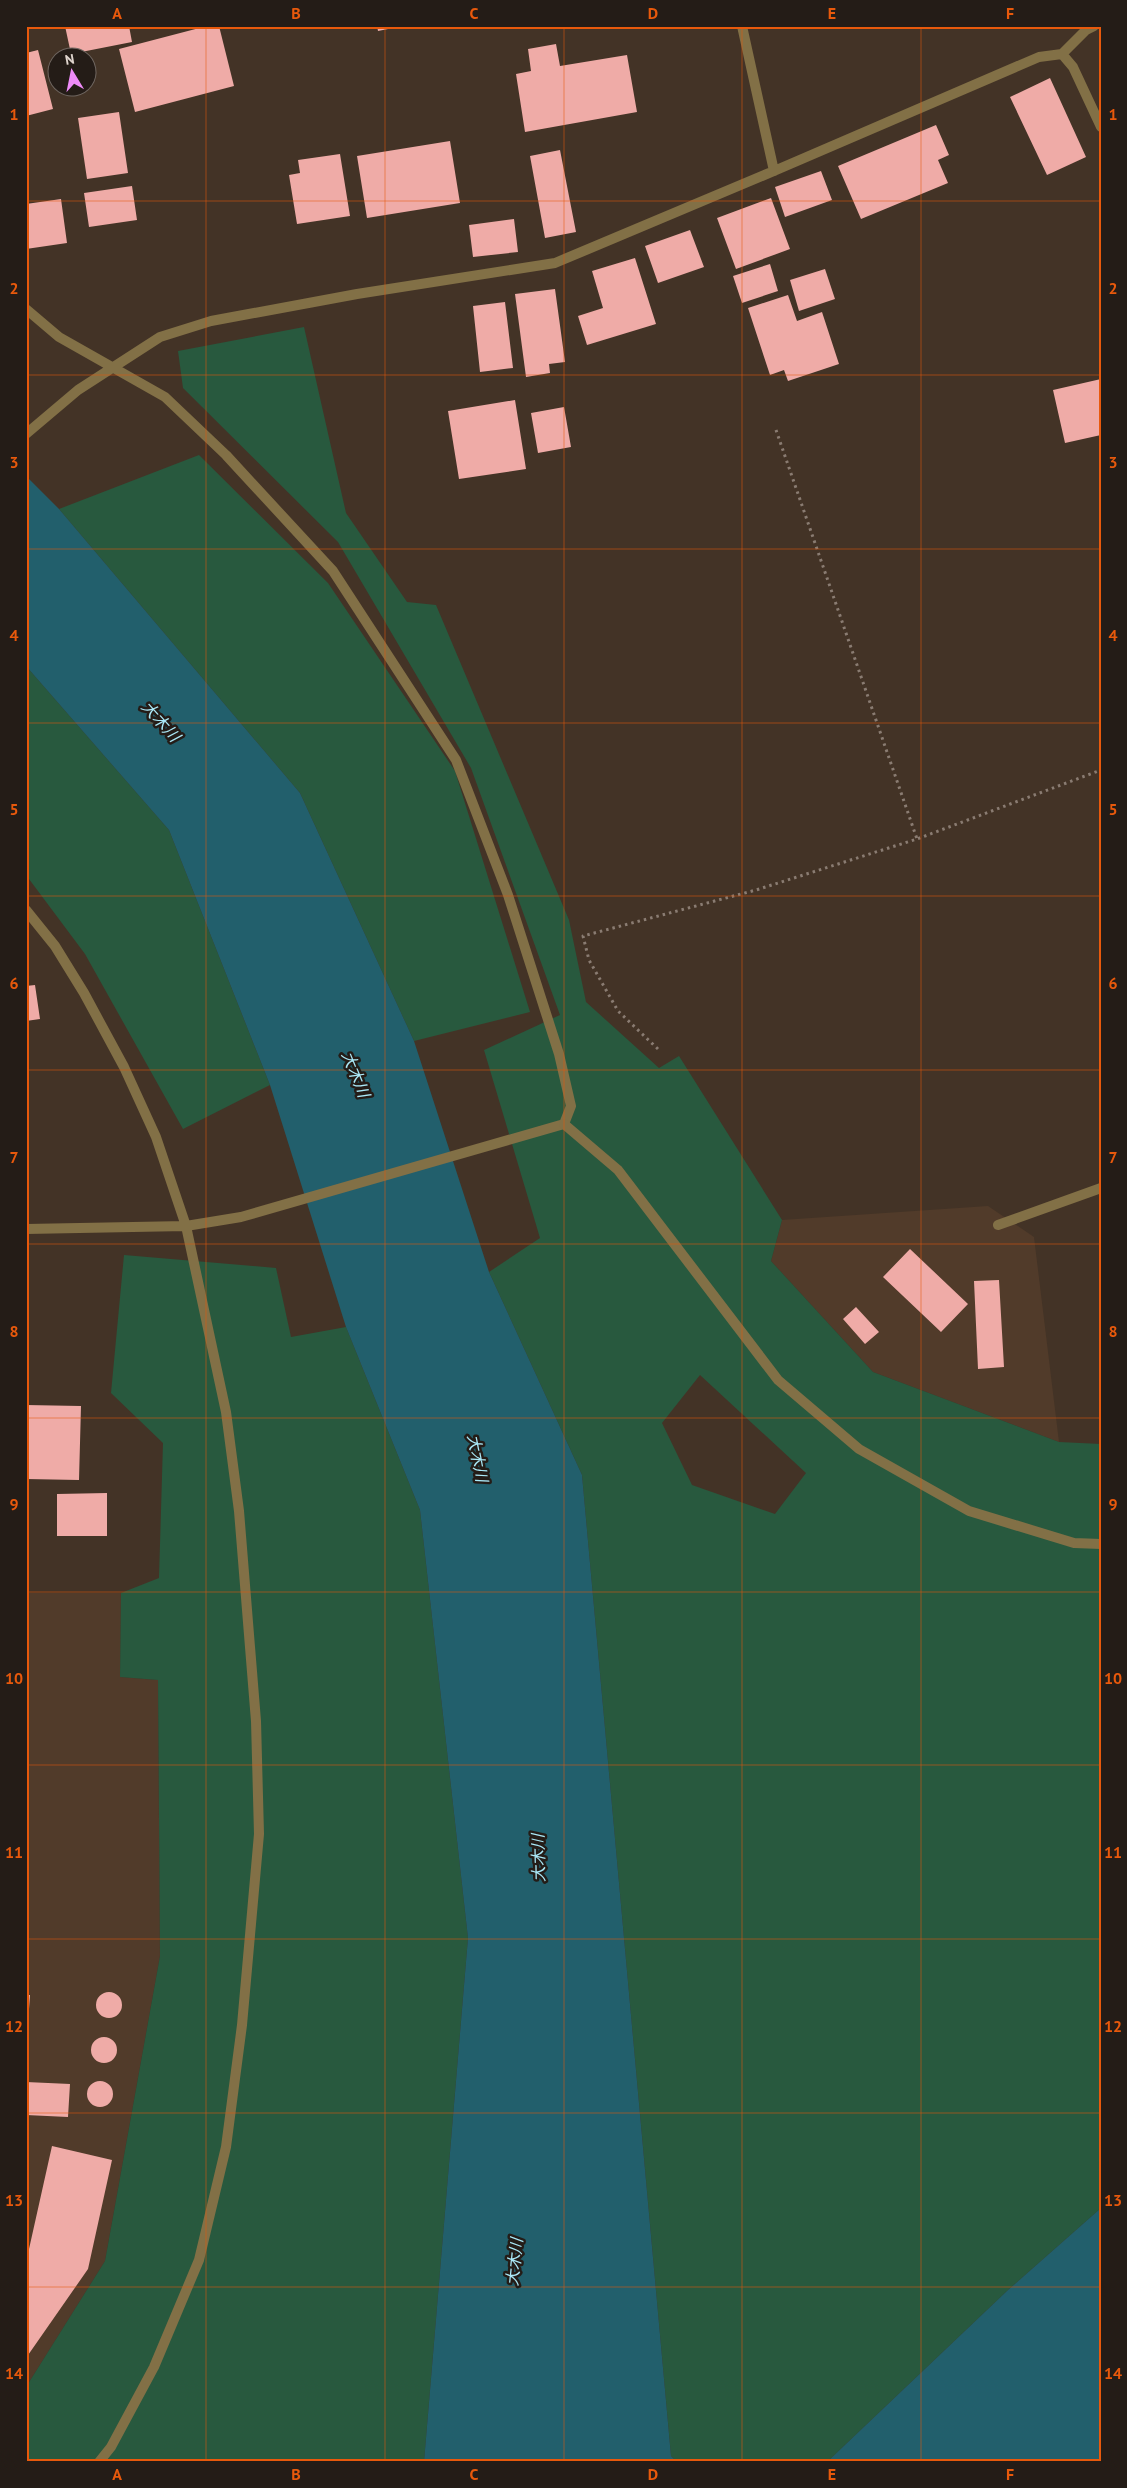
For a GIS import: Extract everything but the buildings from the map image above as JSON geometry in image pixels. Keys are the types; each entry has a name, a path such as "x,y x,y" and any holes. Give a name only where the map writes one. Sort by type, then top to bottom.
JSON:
{"street":[{"path":"742,26 774,172"},
{"path":"26,434 78,390 114,369 160,337 211,321 357,294 555,263 774,172 1039,57 1062,54 1086,30 1094,26"},
{"path":"1062,54 1074,67 1101,127"},
{"path":"26,309 59,337 165,398 226,455 333,571 456,760 508,895 559,1054 571,1106 564,1124"},
{"path":"26,910 60,954 124,1067 156,1137 186,1226 226,1412 239,1511 256,1721 259,1834 242,2025 226,2147 199,2260 154,2367 111,2447 99,2462"},
{"path":"26,1229 186,1226 241,1217 564,1124"},
{"path":"564,1124 618,1170 778,1380 859,1449 969,1511 1074,1543 1101,1544"},
{"path":"998,1225 1101,1188"}],"path":[{"path":"776,430 917,839"},
{"path":"658,1049 618,1012 589,960 583,936 756,890 917,839 1101,770"}],"shaded area":[{"path":"988,1206 1034,1237 1059,1442 873,1372 771,1261 782,1220"},
{"path":"26,1593 121,1593 120,1677 158,1680 160,1956 105,2261 26,2387"}],"green space":[{"path":"304,327 346,513 407,602 436,605 569,920 586,1002 659,1068 679,1056 782,1220 771,1261 873,1372 1059,1442 1101,1444 1101,2208 1008,2290 827,2462 677,2462 671,2456 582,1475 489,1272 540,1238 484,1050 560,1015 471,768 338,542 183,388 178,351","holes":["700,1375 806,1473 775,1514 692,1485 662,1423"]},
{"path":"199,455 328,583 455,771 530,1012 414,1041 300,793 59,509"},
{"path":"26,666 169,830 270,1085 183,1129 85,954 26,875"},
{"path":"124,1255 276,1268 291,1337 346,1327 420,1510 468,1938 424,2462 26,2462 26,2387 105,2261 160,1956 158,1680 120,1677 121,1593 159,1578 163,1443 111,1393"}],"water":[{"name":"大木川","path":"26,476 59,509 300,793 414,1041 489,1272 582,1475 671,2456 677,2462 424,2462 468,1938 420,1510 346,1327 270,1085 169,830 26,666"},
{"path":"1101,2208 1101,2462 827,2462 1008,2290"}]}
